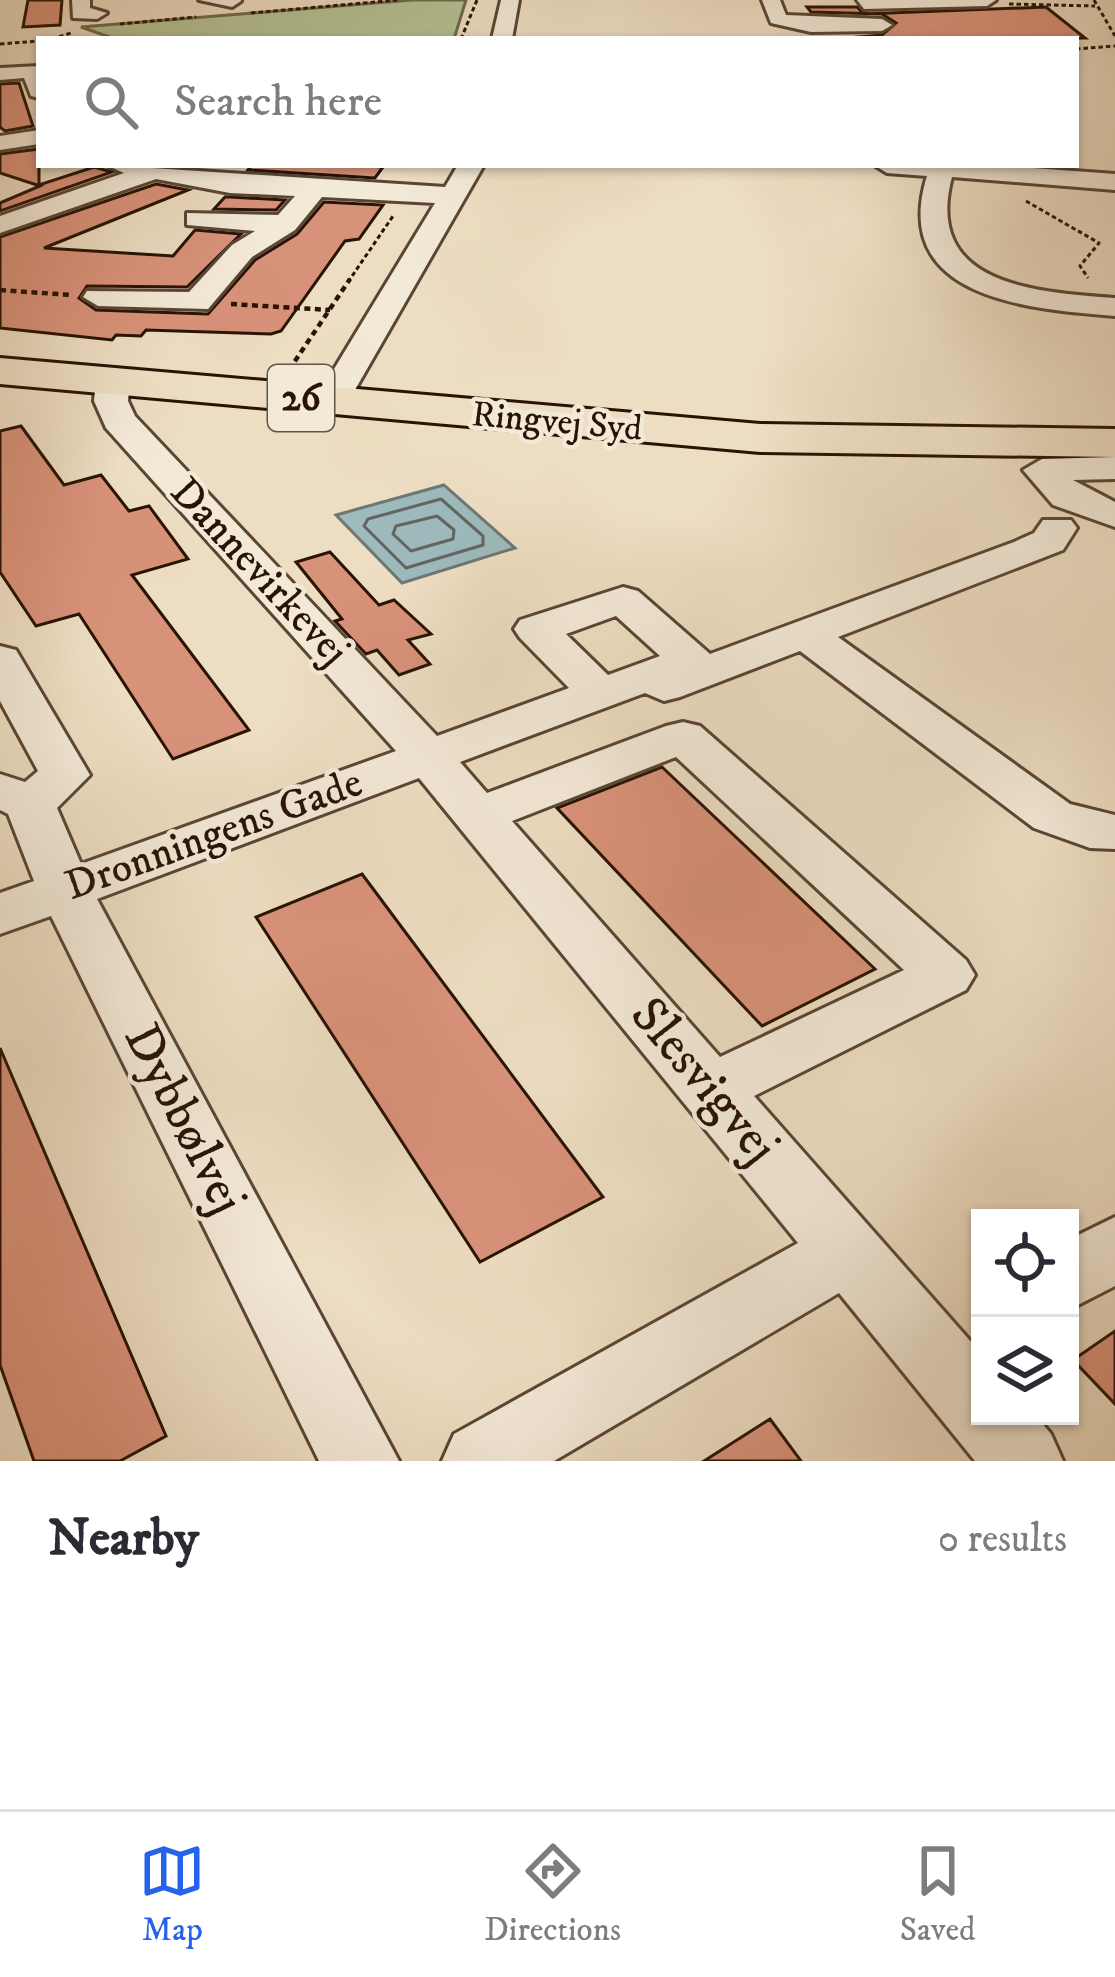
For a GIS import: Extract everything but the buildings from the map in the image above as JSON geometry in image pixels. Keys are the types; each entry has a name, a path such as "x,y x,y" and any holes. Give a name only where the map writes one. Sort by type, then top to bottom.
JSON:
{"main road":[{"name":"Ringvej Syd","path":"0,371 760,438 1115,443"}],"street":[{"path":"208,0 232,1"},
{"path":"503,36 510,0"},
{"path":"771,0 778,19 790,23 888,32"},
{"path":"864,1 888,32"},
{"path":"864,1 988,1"},
{"path":"0,74 32,71 32,95"},
{"path":"0,142 36,137"},
{"path":"131,168 457,196"},
{"path":"331,401 470,168"},
{"path":"920,168 1115,182"},
{"path":"942,170 927,202 937,250 949,263 1027,296 1107,297"},
{"path":"0,225 150,173"},
{"path":"98,297 197,302 242,251 285,224 308,181"},
{"path":"197,219 285,224"},
{"name":"Dannevirkevej","path":"113,379 111,401 119,420 449,780"},
{"path":"1115,468 1042,470 1067,497 1115,515"},
{"path":"449,780 806,634 1028,551 1049,541 1057,528"},
{"path":"806,634 1052,816 1090,831 1115,832"},
{"path":"0,660 65,775 15,797"},
{"path":"449,780 600,693"},
{"path":"449,780 683,736 946,975 711,1089"},
{"name":"Dronningens Gade","path":"0,914 65,890 449,780"},
{"name":"Slesvigvej","path":"449,780 848,1251 971,1381"},
{"name":"Dybbølvej","path":"15,797 360,1461"},
{"path":"1079,1272 1115,1247"},
{"path":"482,1461 848,1251"},
{"name":"Slesvigvej","path":"1000,1425 1024,1461"}],"path":[{"path":"462,36 477,0"},
{"path":"988,1 1095,3 1115,36"},
{"path":"0,44 36,41"},
{"path":"1079,49 1115,46"},
{"path":"1038,173 1024,190 1033,208 1099,243 1115,244"},
{"path":"272,395 408,194"},
{"path":"1099,243 1080,266 1107,297"},
{"path":"0,290 98,297"},
{"path":"197,302 330,310"}],"green space":[{"path":"412,0 466,0 455,36 106,36 81,27"}],"water":[{"path":"444,485 515,548 402,583 336,515"}]}
